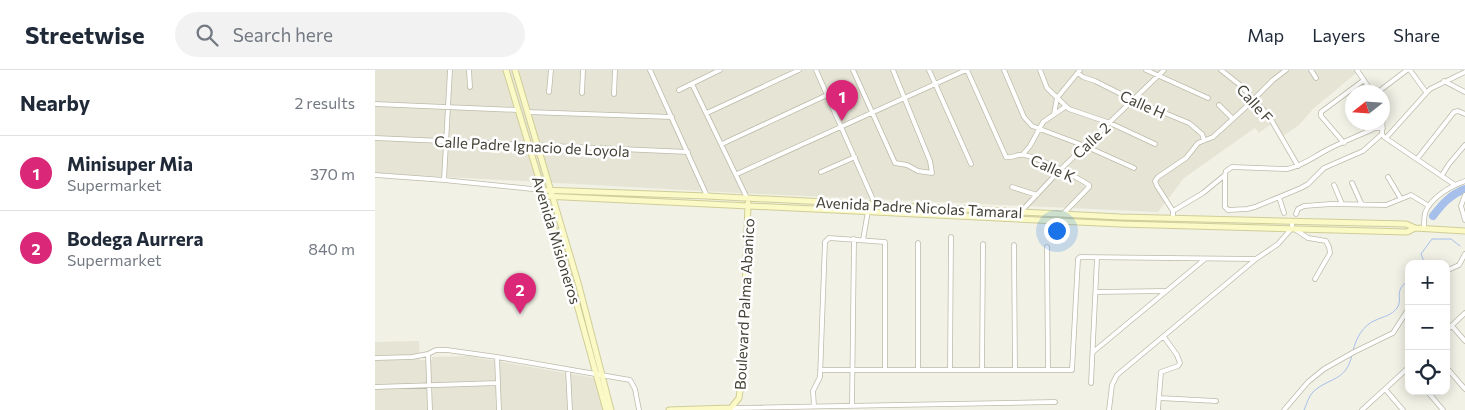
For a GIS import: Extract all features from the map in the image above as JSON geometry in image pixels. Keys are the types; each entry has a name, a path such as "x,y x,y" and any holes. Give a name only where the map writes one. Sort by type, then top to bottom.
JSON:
{"street":[{"path":"444,180 450,70"},
{"path":"469,70 470,87"},
{"name":"Avenida Misioneros","path":"506,70 611,410"},
{"name":"Avenida Misioneros","path":"515,70 552,193 601,376 606,410"},
{"path":"549,92 551,70"},
{"path":"582,93 583,70"},
{"path":"614,94 615,70"},
{"path":"650,70 707,196"},
{"path":"679,90 720,70"},
{"path":"707,113 799,70"},
{"path":"816,70 875,204 875,212"},
{"path":"853,70 895,163 907,165 918,171 932,173 930,161 893,70"},
{"path":"929,70 971,164"},
{"path":"737,174 967,70"},
{"name":"Calle K","path":"967,70 1008,158 1023,154 1089,185 1063,214"},
{"path":"1004,70 1027,122 1134,168"},
{"path":"1040,70 1047,88 1065,107 1110,123 1155,144"},
{"path":"1146,70 1208,98"},
{"name":"Calle 2","path":"1014,219 1060,170 1164,70"},
{"name":"Calle F","path":"1221,70 1269,116 1298,166"},
{"path":"1173,218 1173,211 1155,181 1158,176 1186,158 1199,143 1213,137 1286,70"},
{"path":"1311,70 1317,78"},
{"path":"1357,70 1367,85"},
{"path":"1388,85 1408,70 1426,92"},
{"path":"1054,114 1057,98 1079,71"},
{"name":"Calle H","path":"1079,71 1083,77 1189,124 1202,134 1204,140"},
{"path":"1386,138 1426,92 1444,81 1465,72"},
{"path":"1344,143 1321,116 1321,112 1364,80"},
{"path":"1444,81 1465,92"},
{"path":"692,84 747,198"},
{"path":"722,144 827,95"},
{"path":"375,104 518,110"},
{"path":"1219,105 1233,119"},
{"path":"1023,154 1043,122 1065,107"},
{"path":"1417,159 1454,112 1458,111 1465,114"},
{"path":"527,112 671,117"},
{"path":"1173,211 1203,193 1232,167 1287,169 1304,164 1326,150 1371,130"},
{"path":"1225,175 1225,207 1228,210 1247,209 1308,184 1324,168 1363,151 1382,134 1383,130"},
{"path":"1382,134 1442,174 1455,185"},
{"name":"Calle Padre Ignacio de Loyola","path":"375,138 688,152"},
{"path":"1442,174 1465,145"},
{"path":"821,172 855,157"},
{"path":"375,175 542,190"},
{"path":"1388,177 1401,199"},
{"path":"1424,229 1425,213 1429,206 1437,197 1465,181"},
{"path":"1352,182 1362,205"},
{"path":"1334,185 1342,204"},
{"path":"1012,187 1037,195"},
{"name":"Avenida Padre Nicolas Tamaral","path":"542,190 552,193 1014,219 1407,232 1415,228"},
{"name":"Avenida Padre Nicolas Tamaral","path":"544,196 552,193 707,196 1063,214 1406,224 1415,228 1465,231"},
{"path":"1296,214 1298,209 1304,206 1342,204 1386,205 1411,195 1429,206"},
{"path":"1464,196 1461,206 1465,220"},
{"path":"1279,197 1284,213"},
{"name":"Boulevard Palma Abanico","path":"728,409 739,398 742,376 749,205 747,198"},
{"path":"863,240 868,211"},
{"path":"1292,221 1293,228 1304,237 1326,241 1329,247 1331,253 1315,279"},
{"path":"1109,410 1112,385 1117,374 1256,259 1278,244 1293,228"},
{"path":"950,370 951,237"},
{"path":"814,406 813,391 820,377 825,242 829,238 883,241 886,244 885,370"},
{"path":"852,406 854,239"},
{"path":"918,243 918,370"},
{"path":"982,370 983,244"},
{"path":"1014,245 1015,370"},
{"path":"1047,247 1048,370"},
{"path":"1450,269 1459,265 1465,254"},
{"path":"820,370 1071,370 1078,259 1080,257 1256,259"},
{"path":"1091,383 1097,258"},
{"path":"1093,352 1205,259"},
{"path":"1096,292 1165,292"},
{"path":"1465,314 1452,326 1465,341"},
{"path":"1284,410 1308,382 1324,369 1393,333 1405,315"},
{"path":"1158,410 1161,372 1178,366 1179,363 1177,355 1164,337"},
{"path":"375,358 412,357 428,354 436,350 497,357 630,380 635,388 639,410"},
{"path":"428,354 429,410"},
{"path":"497,357 499,410"},
{"path":"568,370 570,410"},
{"path":"1362,410 1405,372"},
{"path":"1450,372 1465,389"},
{"path":"375,387 498,383"},
{"path":"1385,389 1403,410"},
{"path":"1430,395 1443,410"},
{"path":"1159,398 1215,401"},
{"path":"669,410 1055,402"},
{"path":"944,404 944,410"}],"shaded area":[{"path":"375,70 1360,70 1313,109 1299,125 1283,136 1275,121 1259,133 1255,128 1184,178 1158,212 739,193 375,173"},
{"path":"419,341 420,360 432,360 432,357 468,356 595,378 604,410 375,410 375,342"}],"waterway":[{"path":"1433,216 1447,200 1465,189"},
{"path":"1423,260 1421,254 1432,239 1451,239 1460,246"},
{"path":"1353,351 1358,337 1367,325 1395,311 1399,304 1401,288 1405,283"},
{"path":"1304,410 1313,392 1346,370 1352,355"}],"place":[{"name":"Minisuper Mia","path":"842,121"},
{"name":"Bodega Aurrera","path":"520,314"}]}
